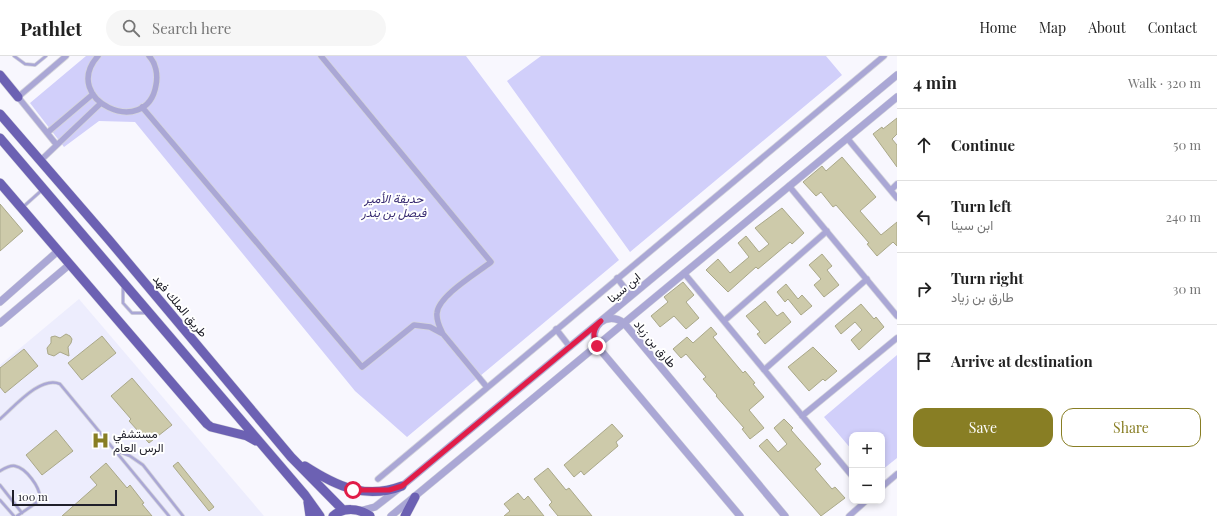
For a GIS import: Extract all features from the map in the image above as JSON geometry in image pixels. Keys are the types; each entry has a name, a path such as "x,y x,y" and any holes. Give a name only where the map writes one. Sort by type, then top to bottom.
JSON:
{"main road":[{"path":"0,75 18,97"},
{"name":"طريق الملك فهد","path":"0,114 114,246 290,457 343,510"},
{"path":"0,138 305,495 320,516"},
{"path":"1,185 207,424 211,427 247,436 264,448"},
{"path":"290,457 328,481 355,491 389,490 402,486"},
{"path":"305,495 309,506 310,516"},
{"path":"405,516 414,497"},
{"path":"333,516 343,510 360,511 370,516"}],"street":[{"path":"56,144 18,97 66,56"},
{"path":"98,56 90,71 90,83 93,94 100,104 121,112 132,111 142,107 153,94 158,78 156,68 149,56"},
{"path":"321,56 491,262 442,299 437,314 437,322 443,334 486,386"},
{"path":"378,479 486,386 883,57"},
{"name":"ابن سينا","path":"360,511 375,506 402,486 897,75"},
{"path":"47,133 93,94"},
{"path":"391,516 897,97"},
{"path":"40,161 56,144 100,104"},
{"path":"142,107 362,367 414,325 430,327 443,334"},
{"path":"847,138 897,198"},
{"path":"891,190 897,184"},
{"path":"790,186 897,316"},
{"path":"724,321 826,231"},
{"path":"0,302 58,251"},
{"path":"0,323 69,265"},
{"path":"684,273 849,472"},
{"path":"617,278 631,296"},
{"path":"764,370 867,279"},
{"name":"طارق بن زياد","path":"601,321 610,318 620,320 624,323 785,516"},
{"path":"601,321 594,330 594,341 597,346 740,516"},
{"path":"556,329 570,347"},
{"path":"802,416 897,338"},
{"path":"885,484 897,474"},
{"path":"849,516 863,504"}],"lane":[{"path":"14,56 25,64 35,65 46,56"},
{"path":"21,208 44,188"},
{"path":"124,282 123,303 132,314 150,313"},
{"path":"0,419 42,384 54,381 60,384 115,449 140,483 169,516"},
{"path":"115,449 130,456 143,465 183,516"},
{"path":"0,470 9,466 17,466 21,468 36,486 40,498 17,516"},
{"path":"0,485 22,513"},
{"path":"0,500 14,516"}],"shaded area":[{"name":"مستشفي الرس العام","path":"79,299 264,516 0,516 0,365"}],"green space":[{"name":"حديقة الأمير فيصل بن بندر","path":"86,56 466,56 619,260 407,437 355,391 135,122 99,121 64,147 30,103"},
{"path":"541,56 826,56 842,75 630,252 507,81"},
{"path":"897,355 897,458 885,468 885,432 849,432 849,446 824,417"}],"building":[{"path":"897,118 897,134 892,139 897,145 897,167 873,134 882,127 883,129"},
{"path":"842,157 876,197 860,211 881,235 897,222 897,246 893,242 877,256 867,244 869,243 836,205 833,207 821,192 816,196 803,182 822,166 826,171"},
{"path":"0,204 23,231 0,251"},
{"path":"782,208 804,233 792,244 790,242 758,269 756,267 728,292 706,270 718,259 730,273 749,257 738,243 746,236 759,252 769,244 755,228"},
{"path":"822,254 832,266 827,270 839,285 824,297 814,285 821,279 809,265"},
{"path":"683,282 694,295 686,302 699,318 686,329 674,316 660,327 651,316 668,302 664,297"},
{"path":"786,284 798,299 802,295 812,306 801,315 788,299 785,302 777,292"},
{"path":"765,301 777,316 783,312 791,322 765,344 757,334 760,332 746,316"},
{"path":"861,304 874,319 876,317 884,327 859,350 851,340 862,330 855,322 841,334 835,326"},
{"path":"711,327 717,334 713,337 743,373 745,371 755,383 753,384 764,397 749,410 764,428 750,439 742,429 744,428 703,379 706,377 686,354 681,358 673,349 687,337 693,343"},
{"path":"66,334 72,339 68,347 69,356 60,352 54,356 48,354 47,348 51,343 51,337 55,336 60,338"},
{"path":"102,336 116,353 82,380 68,363"},
{"path":"813,347 837,371 825,381 823,379 809,391 788,367"},
{"path":"24,349 38,366 5,393 0,387 0,368"},
{"path":"132,378 172,425 149,443 129,421 131,419 111,396"},
{"path":"784,419 793,428 791,430 821,464 815,469 832,489 835,487 845,498 821,516 759,446 767,439 778,452 787,444 774,428"},
{"path":"612,424 623,436 616,442 618,446 584,475 581,471 574,477 564,465"},
{"path":"56,430 73,451 42,475 26,455"},
{"path":"178,462 214,507 209,511 173,466"},
{"path":"106,463 127,488 130,485 144,503 142,504 152,516 62,516 97,485 90,477"},
{"path":"548,468 566,490 569,488 592,516 558,516 549,505 552,502 534,479"},
{"path":"518,493 524,500 528,496 544,516 504,516 510,511 504,504"}],"place":[{"name":"مستشفي الرس العام","path":"100,441"}],"route":[{"path":"353,490 389,490 402,486 601,321 594,330 594,341 597,346"}]}
